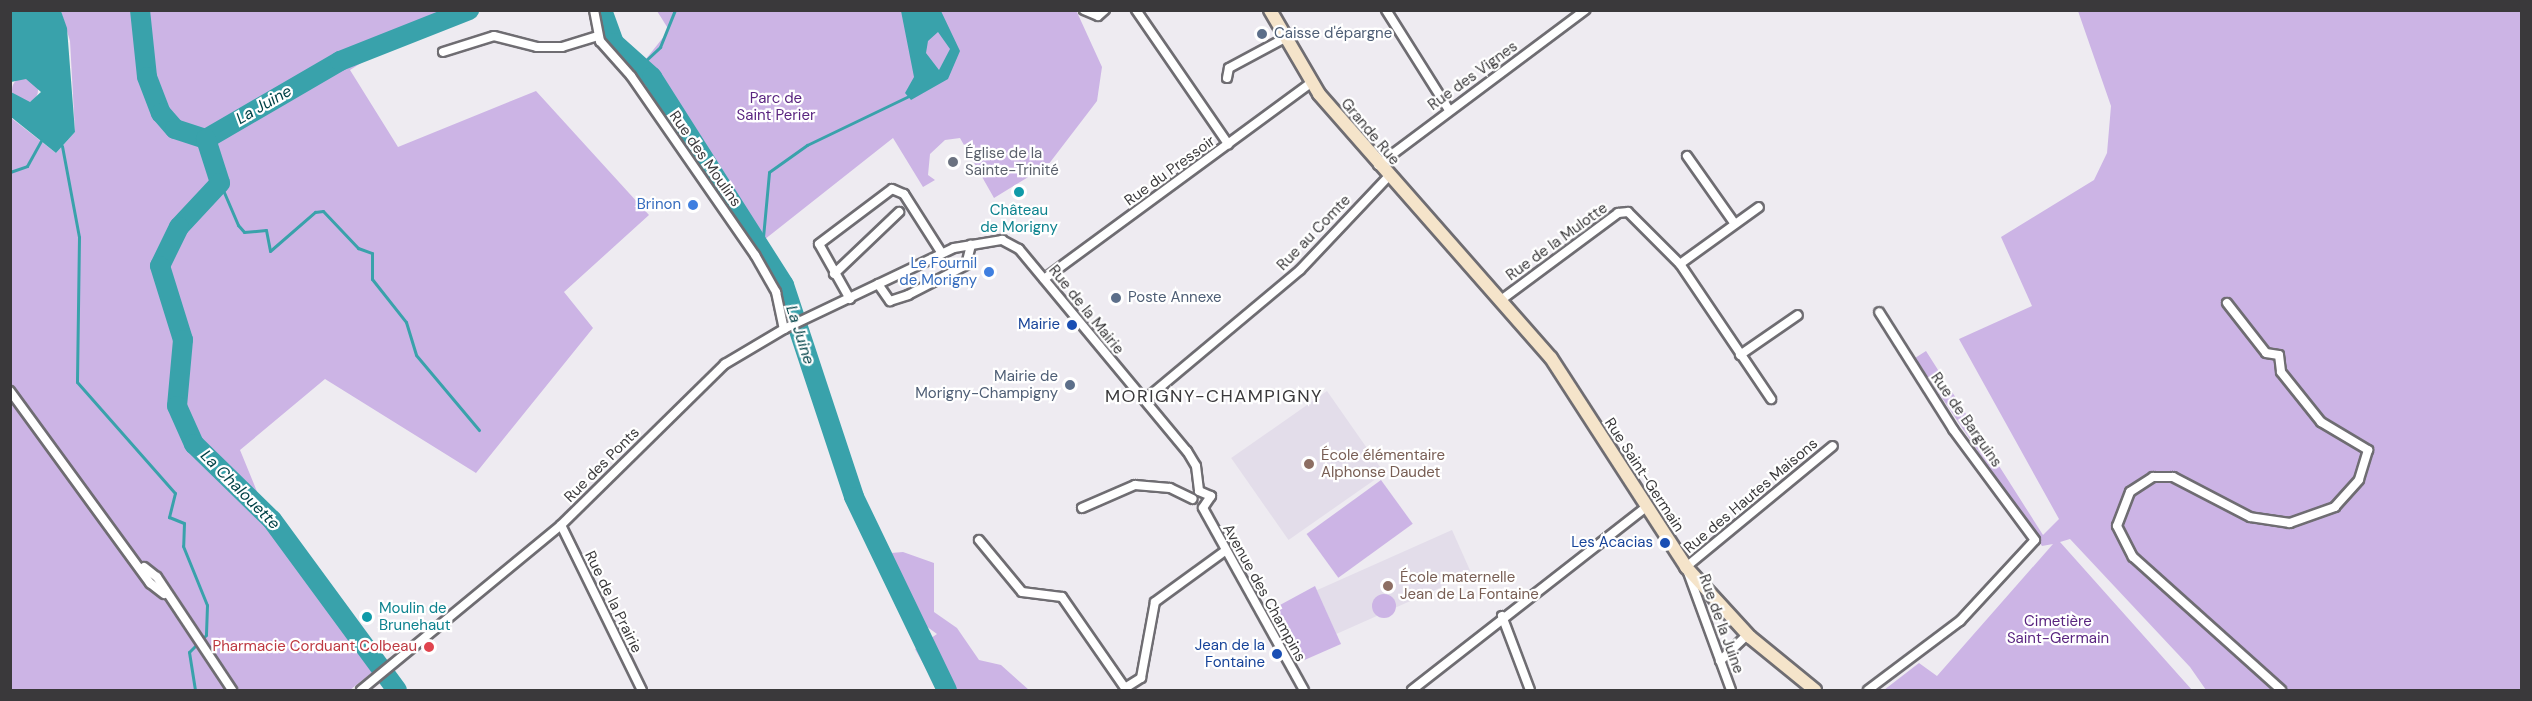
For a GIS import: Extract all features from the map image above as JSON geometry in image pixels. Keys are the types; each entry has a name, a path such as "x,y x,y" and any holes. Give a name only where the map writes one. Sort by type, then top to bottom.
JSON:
{"main road":[{"name":"Grande Rue","path":"1270,10 1311,83 1388,177 1464,260"},
{"name":"Rue Saint-Germain","path":"1464,260 1551,358 1686,567 1747,635 1815,690"}],"street":[{"name":"Rue des Moulins","path":"594,10 597,36 755,255 776,292 786,328"},
{"path":"1084,10 1098,16 1105,10"},
{"path":"1136,10 1228,144"},
{"path":"1386,10 1449,110"},
{"name":"Rue des Vignes","path":"1378,165 1585,10"},
{"path":"443,52 494,36 537,47 562,47 597,36"},
{"path":"1227,78 1230,68 1285,38"},
{"name":"Rue du Pressoir","path":"1044,279 1311,83"},
{"path":"1687,156 1735,224"},
{"name":"Rue au Comte","path":"1147,398 1300,270 1388,177"},
{"path":"850,299 819,251 821,239 892,189 904,194 941,252"},
{"path":"1680,264 1760,207"},
{"path":"834,274 899,212"},
{"name":"Rue de la Mulotte","path":"1501,300 1618,213 1636,216 1657,246 1680,264 1771,399"},
{"name":"Rue des Ponts","path":"361,690 561,525 725,364 786,328 850,299 941,252 1002,240"},
{"name":"Rue de la Mairie","path":"1002,240 1019,249 1131,388 1147,398"},
{"path":"878,284 890,301 908,295 966,265 971,245"},
{"path":"2227,303 2266,353 2279,355 2281,372 2321,422 2368,450 2359,480 2335,507 2290,523 2250,517 2173,477 2153,477 2130,492 2117,525 2133,557 2281,690"},
{"name":"Rue de Barguins","path":"1868,690 1960,621 2035,540 1953,429 1879,312"},
{"path":"1740,355 1798,315"},
{"path":"10,391 141,564 157,577 164,594 232,690"},
{"path":"1082,508 1135,485 1170,488 1196,495 1211,496 1203,508 1196,495 1196,466 1147,398"},
{"name":"Rue des Hautes Maisons","path":"1686,567 1833,446"},
{"path":"1412,690 1502,616 1646,507"},
{"name":"Avenue des Champins","path":"1203,508 1304,690"},
{"name":"Rue de la Prairie","path":"561,525 642,690"},
{"path":"979,540 1022,592 1062,597 1125,688 1141,678 1155,602 1225,550"},
{"name":"Rue de la Juine","path":"1686,567 1731,690"},
{"path":"1502,616 1530,690"},
{"path":"1720,661 1747,635"}],"shaded area":[{"name":"École élémentaire Alphonse Daudet","path":"1327,391 1384,473 1289,540 1231,458"},
{"name":"École maternelle Jean de La Fontaine","path":"1452,530 1472,574 1336,634 1317,590"}],"green space":[{"name":"Parc de Saint Perier","path":"1076,10 1102,67 1097,101 1048,165 994,198 960,138 945,140 930,154 928,175 935,180 923,187 893,138 755,247 644,84 642,64 669,30 657,11"},
{"path":"61,11 443,11 350,70 398,147 536,91 649,215 564,292 593,328 476,473 325,379 240,450 265,511 375,670 350,690 11,690 10,117 56,153 75,132 70,41"},
{"name":"Cimetière Saint-Germain","path":"2078,11 2521,11 2521,690 2206,690 2190,667 2070,539 2060,542 2192,690 1884,690 1919,663 1937,676 2053,544 2042,546 1915,358 1926,351 2043,535 2059,519 1959,339 2032,306 2001,237 2094,180 2107,153 2111,106"},
{"path":"25,77 34,81 38,90 34,99 25,103 16,99 12,90 16,81"},
{"path":"1381,480 1413,524 1338,578 1307,534"},
{"path":"903,552 934,563 934,612 957,628 979,660 1001,665 1029,690 938,690 915,649 937,634 900,607 896,596 891,553"},
{"path":"1315,586 1341,644 1300,662 1273,616 1280,605"},
{"path":"1384,594 1393,597 1396,606 1393,615 1384,618 1375,615 1372,606 1375,597"}],"water":[{"path":"11,10 61,11 67,28 75,132 56,153 11,117 11,92 30,102 41,92 26,79 11,82"},
{"path":"901,11 941,11 960,51 948,79 911,100 905,93 914,77","holes":["938,32 950,49 939,70 926,53 928,41"]}],"waterway":[{"name":"La Juine","path":"140,10 147,77 161,113 175,129 206,139 340,61 469,10"},
{"name":"La Juine","path":"602,10 614,43 652,77 784,285 854,497 947,690"},
{"path":"642,64 660,47 675,10"},
{"path":"762,248 769,172 807,145 909,96"},
{"name":"La Chalouette","path":"206,139 220,183 179,227 160,266 183,340 177,406 194,444 272,520 397,690"},
{"path":"10,172 27,166 41,141"},
{"path":"62,146 79,237 77,382 175,493 169,517 184,523 183,546 207,605 206,635 189,652 195,690"},
{"path":"220,183 238,225 244,232 266,230 270,251 315,212 323,211 358,248 372,253 372,279 406,322 416,355 479,430"}],"place":[{"name":"Caisse d'épargne","path":"1262,34"},
{"name":"Église de la Sainte-Trinité","path":"953,162"},
{"name":"Château de Morigny","path":"1019,192"},
{"name":"Brinon","path":"693,205"},
{"name":"Le Fournil de Morigny","path":"989,272"},
{"name":"Poste Annexe","path":"1116,298"},
{"name":"Mairie","path":"1072,325"},
{"name":"Mairie de Morigny-Champigny","path":"1070,385"},
{"name":"École élémentaire Alphonse Daudet","path":"1309,464"},
{"name":"Les Acacias","path":"1665,543"},
{"name":"École maternelle Jean de La Fontaine","path":"1388,586"},
{"name":"Moulin de Brunehaut","path":"367,617"},
{"name":"Pharmacie Corduant Colbeau","path":"429,647"},
{"name":"Jean de la Fontaine","path":"1277,654"}],"district":[{"name":"MORIGNY-CHAMPIGNY","path":"1214,396"}]}
